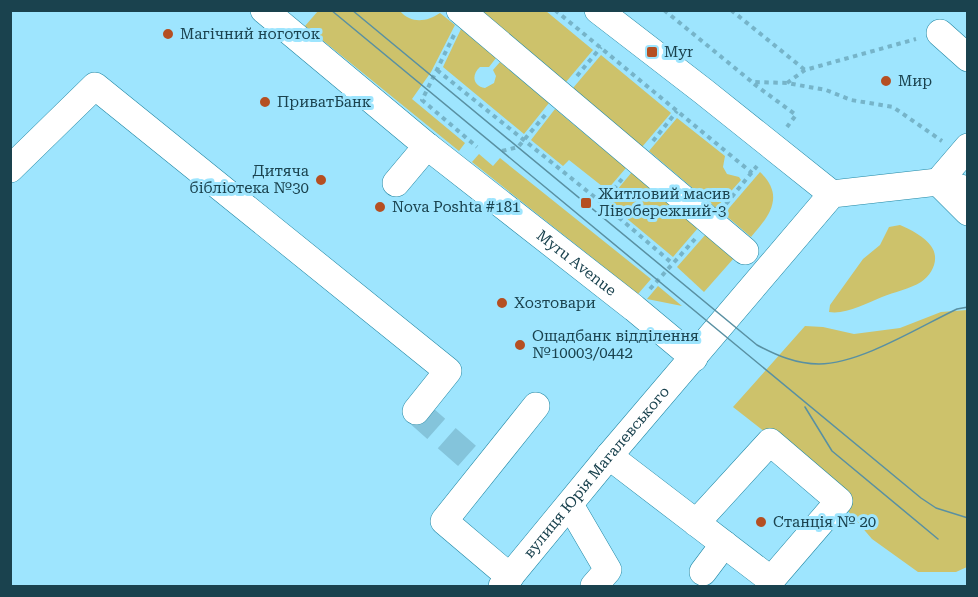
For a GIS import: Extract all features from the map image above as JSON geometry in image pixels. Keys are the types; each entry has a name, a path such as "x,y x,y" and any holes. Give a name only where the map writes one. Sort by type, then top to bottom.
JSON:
{"street":[{"name":"Myru Avenue","path":"264,10 427,146 634,308 694,358"},
{"path":"462,12 745,251"},
{"path":"606,13 832,194"},
{"path":"940,33 968,58"},
{"path":"10,169 95,86 448,371 416,411"},
{"path":"396,183 427,146"},
{"path":"938,182 964,151"},
{"path":"938,182 968,212"},
{"path":"694,358 832,194 938,182 968,190"},
{"name":"вулиця Юрія Магалевського","path":"506,582 609,456 694,358"},
{"path":"506,582 444,521 536,406"},
{"path":"609,456 696,523 724,544 774,583 839,501 770,442 696,523"},
{"path":"570,505 608,570 594,586"},
{"path":"703,572 724,544"}],"path":[{"path":"555,10 752,173"},
{"path":"634,308 711,222 796,115 664,10"},
{"path":"731,10 805,70"},
{"path":"462,12 422,100 477,147"},
{"path":"787,83 805,70 940,33"},
{"path":"437,70 602,203 672,264"},
{"path":"752,82 787,83 826,90 851,100 893,107 964,151"}],"shaded area":[{"path":"318,11 400,11 414,20 425,20 440,13 455,25 431,72 412,99 465,143 459,151 305,26"},
{"path":"480,11 546,11 593,50 566,82"},
{"path":"461,29 496,58 489,67 480,67 475,73 474,77 478,85 485,88 494,83 496,76 493,70 500,62 549,103 524,134 443,67"},
{"path":"601,55 671,113 642,147 573,88"},
{"path":"555,109 626,168 607,190 569,160 563,166 531,140"},
{"path":"677,118 725,156 723,167 727,174 739,177 741,180 716,208 649,151"},
{"path":"479,154 493,166 500,158 651,279 638,294 472,162"},
{"path":"632,172 698,228 673,257 607,202"},
{"path":"760,172 772,189 772,205 764,221 751,237 724,214"},
{"path":"900,225 921,236 934,251 934,266 929,275 912,287 856,308 842,312 829,312 830,305 863,259 880,245 889,227"},
{"path":"706,234 734,258 704,292 677,267"},
{"path":"658,286 682,306 647,299"},
{"path":"967,310 967,567 956,572 918,572 872,539 812,469 733,407 805,326 823,327 854,334 900,328 941,312"}],"tunnel":[{"path":"416,411 484,471"}],"tram line":[{"path":"331,10 921,498 936,508 968,518"},
{"path":"352,10 764,349 802,362 819,364 835,362 871,351 957,309 968,307"},
{"path":"805,407 832,451 938,539"}],"place":[{"name":"Магічний ноготок","path":"168,34"},
{"name":"Myr","path":"652,52"},
{"name":"Мир","path":"886,81"},
{"name":"ПриватБанк","path":"265,102"},
{"name":"Дитяча бібліотека №30","path":"321,180"},
{"name":"Житловий масив Лівобережний-3","path":"586,203"},
{"name":"Nova Poshta #181","path":"380,207"},
{"name":"Хозтовари","path":"502,303"},
{"name":"Ощадбанк відділення №10003/0442","path":"520,345"},
{"name":"Станція № 20","path":"761,522"}]}
